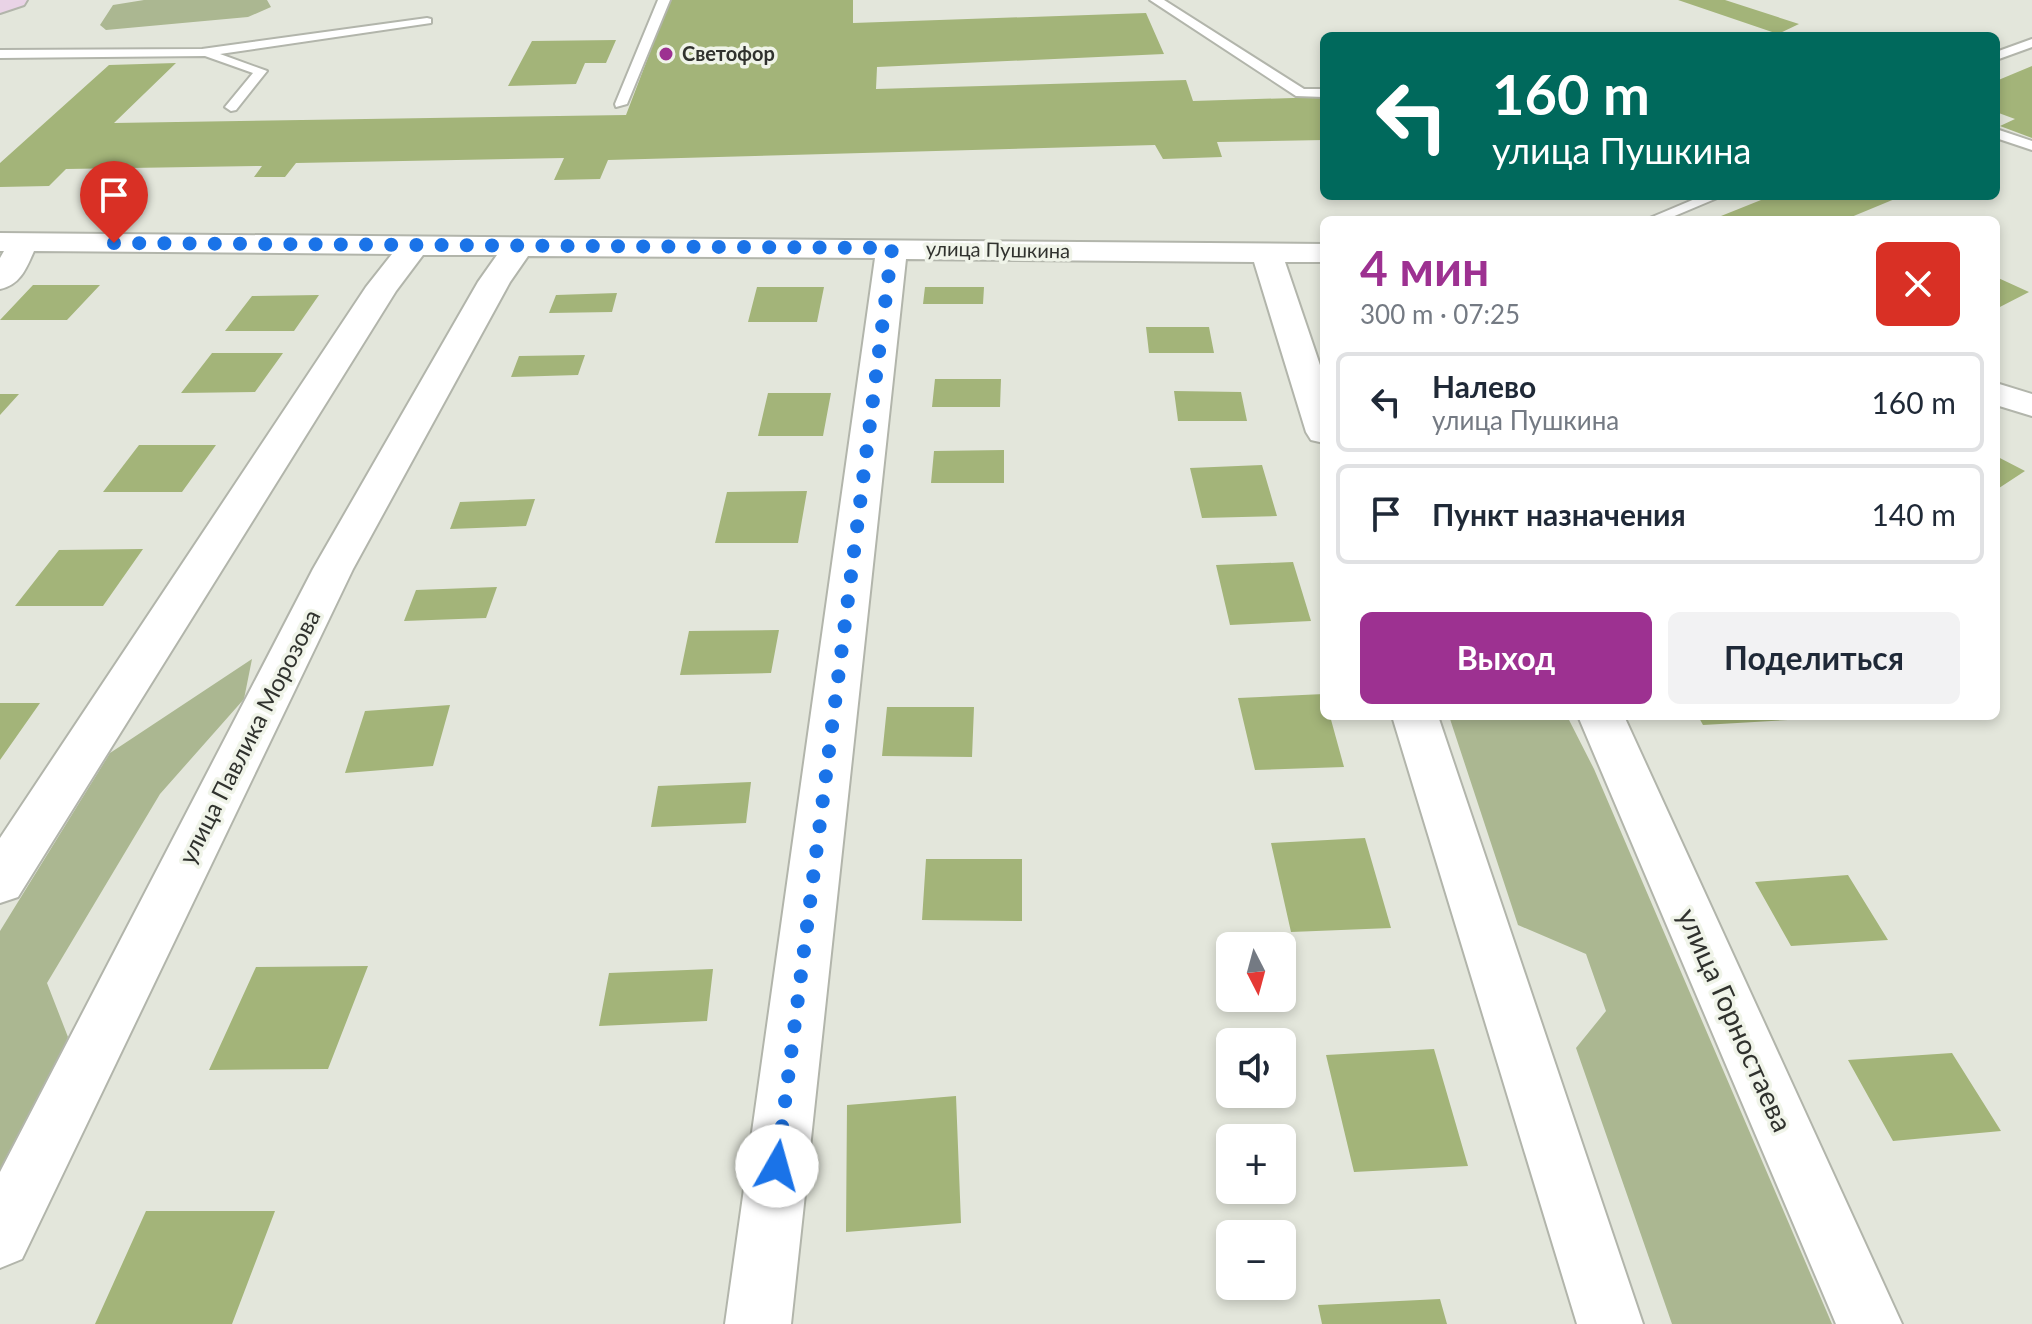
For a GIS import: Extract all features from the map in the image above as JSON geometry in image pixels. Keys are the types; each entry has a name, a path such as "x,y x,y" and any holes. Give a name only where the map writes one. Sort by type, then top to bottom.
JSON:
{"main road":[{"path":"0,6 16,0"}],"street":[{"name":"улица Пушкина","path":"12,243 1320,253"},
{"path":"0,280 9,271 12,243"},
{"path":"0,881 382,287 415,245"},
{"name":"улица Павлика Морозова","path":"0,1237 333,569 494,282 518,247"},
{"path":"758,1324 892,248"},
{"path":"1267,253 1320,419"},
{"path":"2000,395 2032,405"},
{"path":"1416,720 1610,1324"},
{"name":"улица Горностаева","path":"1603,720 1869,1324"}],"lane":[{"path":"621,104 664,0"},
{"path":"1156,0 1301,93 1320,93"},
{"path":"0,54 202,53 427,21"},
{"path":"2000,55 2032,43"},
{"path":"202,53 261,71 231,107"},
{"path":"2000,134 2032,146"},
{"path":"1662,216 1704,200"}],"green space":[{"path":"144,0 267,0 271,7 248,17 106,30 100,25 113,5"},
{"path":"252,659 244,699 160,794 47,983 68,1037 0,1193 0,931 110,753"},
{"path":"1450,720 1569,720 1594,769 1832,1324 1672,1324 1576,1048 1606,1011 1586,954 1518,925"}],"building":[{"path":"670,0 853,0 853,23 1146,13 1164,54 877,67 876,89 1186,80 1193,101 1320,97 1320,140 1217,142 1222,157 1163,159 1155,145 608,160 600,179 554,180 564,158 296,163 285,177 254,177 262,166 66,169 49,186 0,187 0,163 109,65 176,63 114,123 626,115"},
{"path":"1678,0 1725,0 1799,24 1782,32 1772,32"},
{"path":"616,40 606,63 585,63 576,84 508,86 532,41"},
{"path":"2032,66 2032,138 2000,126 2015,119 2000,113 2000,79"},
{"path":"1761,200 1892,200 1854,216 1721,216"},
{"path":"2000,279 2029,292 2000,307"},
{"path":"33,285 100,285 67,320 0,320"},
{"path":"757,287 824,287 817,322 748,322"},
{"path":"925,287 984,287 983,304 923,304"},
{"path":"617,293 612,312 549,313 556,295"},
{"path":"319,295 294,331 225,331 252,296"},
{"path":"1146,327 1209,327 1214,353 1149,353"},
{"path":"212,353 283,353 255,392 181,393"},
{"path":"585,355 578,375 511,377 519,356"},
{"path":"935,379 1001,379 1000,407 932,407"},
{"path":"1174,391 1241,392 1247,421 1178,421"},
{"path":"768,393 831,393 823,436 758,436"},
{"path":"0,394 19,394 0,415"},
{"path":"139,445 216,445 182,492 103,492"},
{"path":"1004,450 1004,483 931,483 934,451"},
{"path":"2000,458 2025,471 2000,487"},
{"path":"1262,465 1277,516 1202,518 1190,468"},
{"path":"807,491 798,543 715,543 727,492"},
{"path":"535,499 526,526 450,529 460,502"},
{"path":"143,549 103,606 15,606 59,550"},
{"path":"1293,562 1311,621 1230,625 1216,565"},
{"path":"497,587 486,618 404,621 416,590"},
{"path":"779,630 771,673 680,675 689,631"},
{"path":"1320,694 1320,720 1331,720 1344,767 1255,770 1238,698"},
{"path":"0,703 40,703 0,760"},
{"path":"450,705 433,766 345,773 365,711"},
{"path":"887,707 974,707 972,757 882,756"},
{"path":"1700,720 1788,720 1703,725"},
{"path":"751,782 746,823 651,827 658,786"},
{"path":"1365,838 1391,928 1291,932 1271,843"},
{"path":"926,859 1022,859 1022,921 922,920"},
{"path":"1848,875 1888,940 1791,946 1755,882"},
{"path":"368,966 328,1069 209,1070 256,967"},
{"path":"713,969 707,1021 599,1026 609,973"},
{"path":"1434,1049 1468,1166 1354,1172 1326,1055"},
{"path":"1952,1053 2001,1131 1893,1141 1848,1060"},
{"path":"956,1096 961,1223 846,1232 847,1105"},
{"path":"146,1211 275,1211 232,1324 95,1324"},
{"path":"1440,1299 1447,1324 1322,1324 1318,1305"}],"place":[{"name":"Светофор","path":"666,54"}],"route":[{"path":"114,243 892,248 777,1166"}]}
